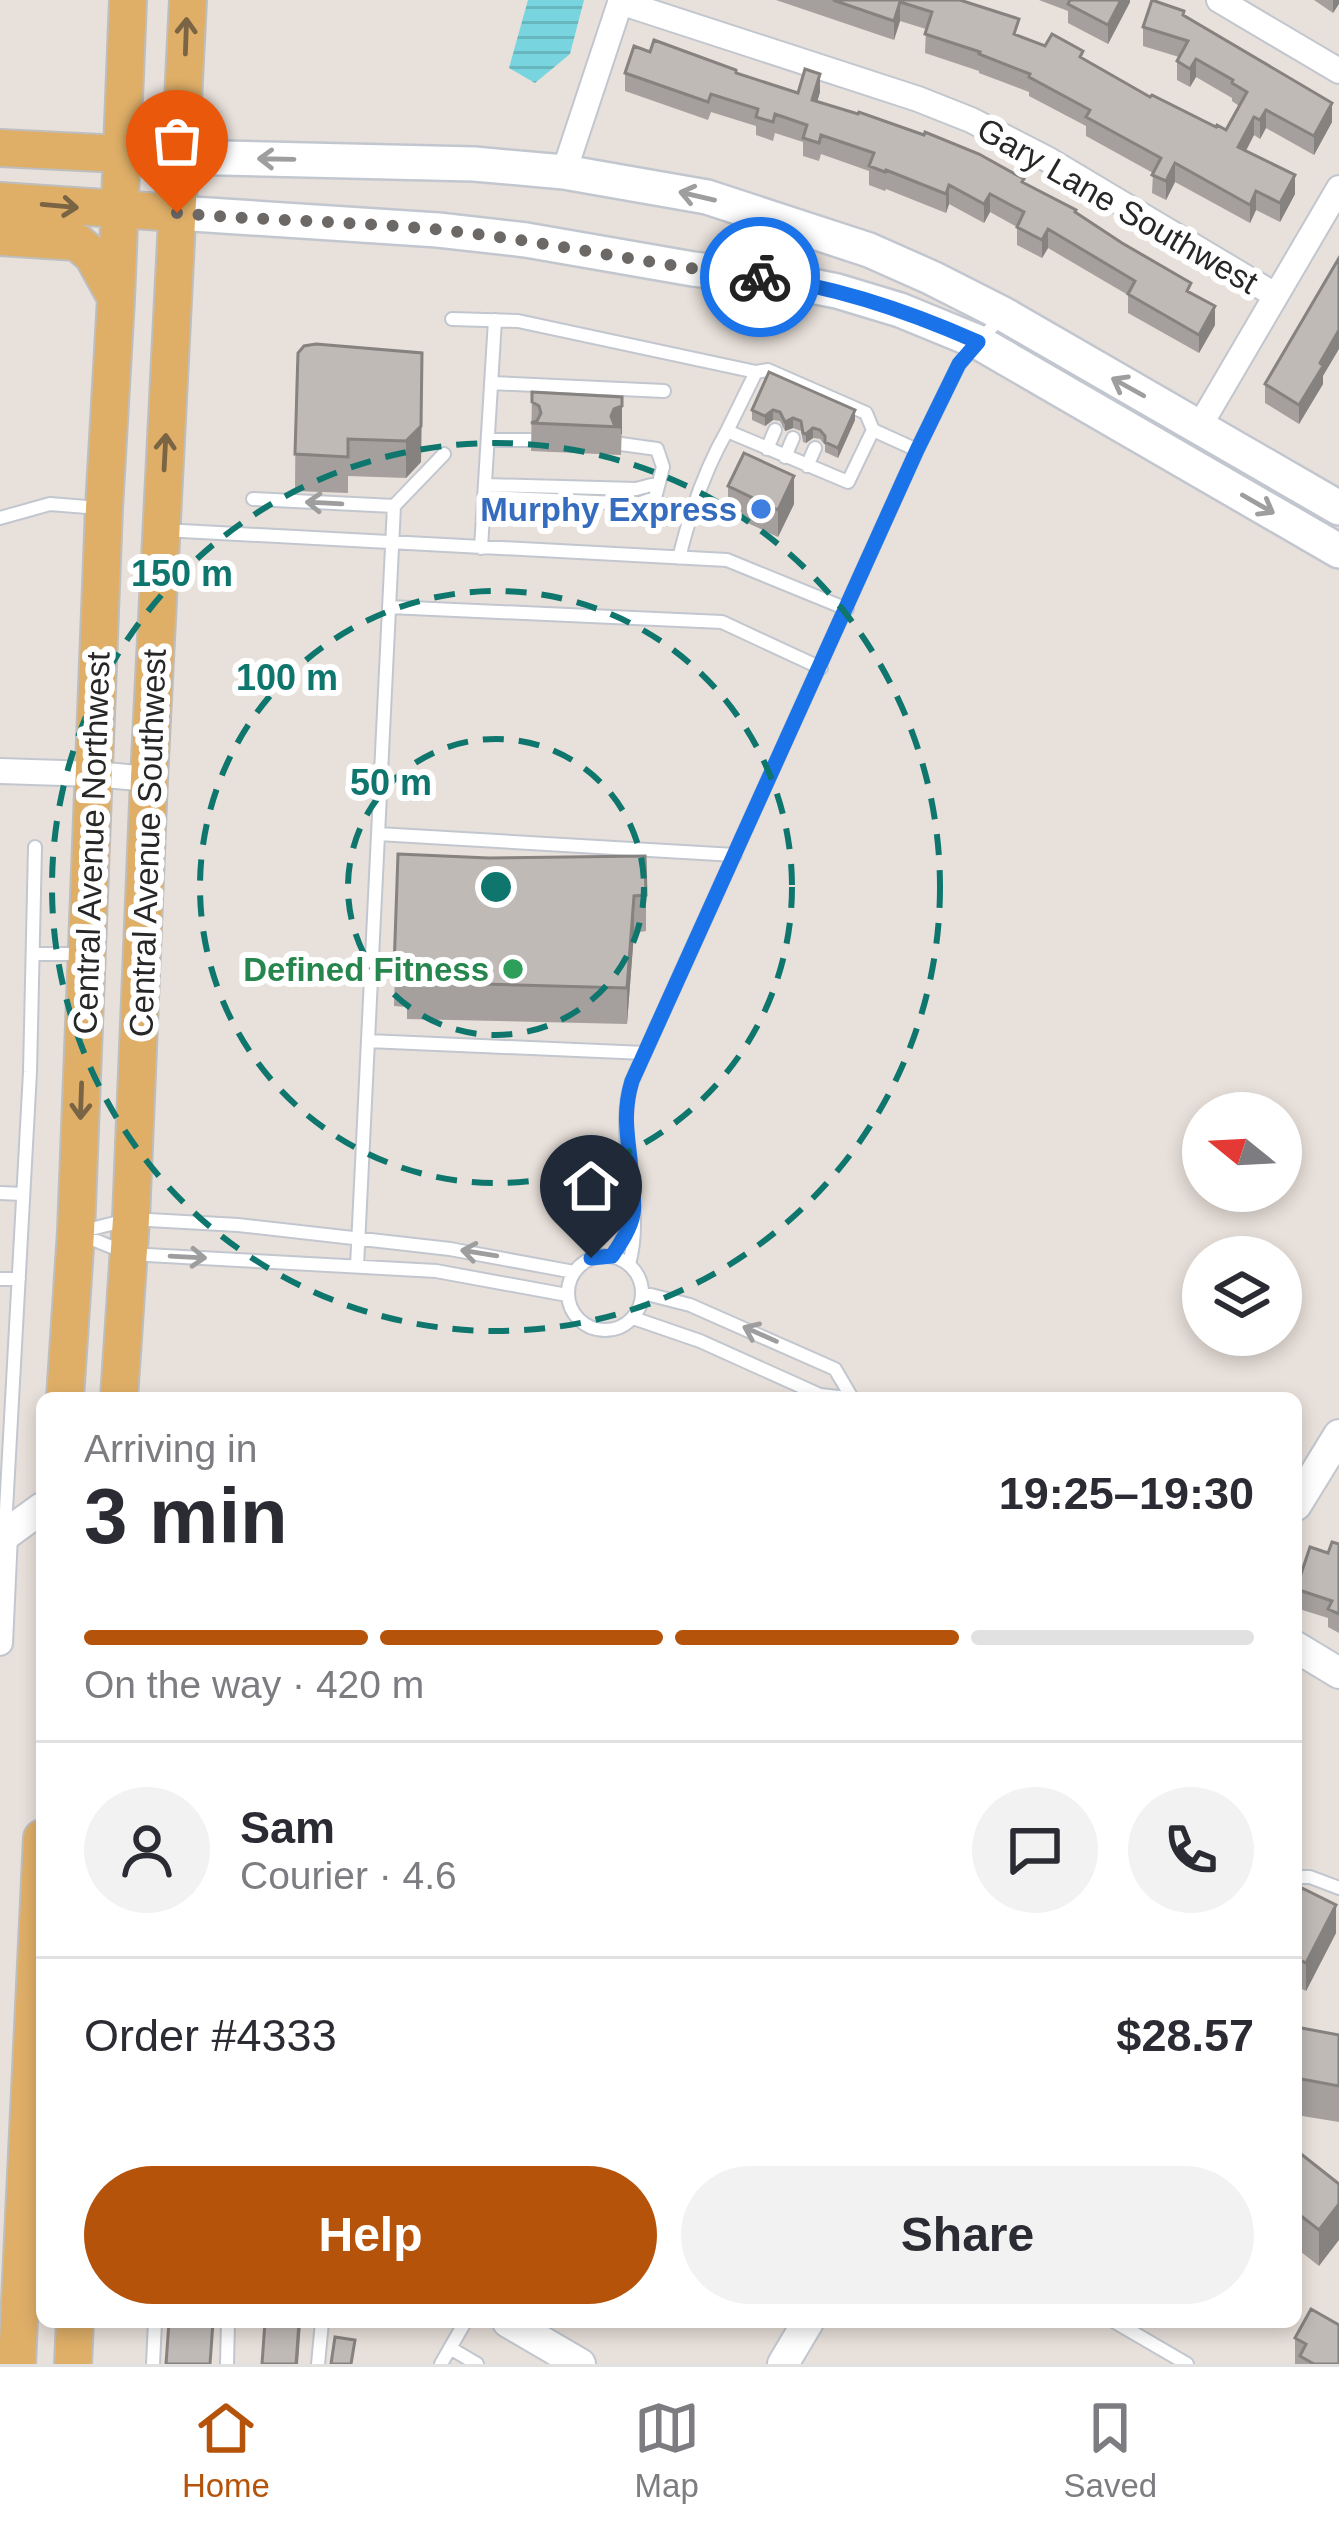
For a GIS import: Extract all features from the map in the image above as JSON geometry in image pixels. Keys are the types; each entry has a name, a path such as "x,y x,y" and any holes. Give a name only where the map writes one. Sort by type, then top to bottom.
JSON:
{"main road":[{"name":"Central Avenue Northwest","path":"65,1392 128,0"},
{"name":"Central Avenue Southwest","path":"119,1392 188,0"},
{"path":"0,148 474,164 564,172 707,197 869,250 932,278 1339,508"},
{"path":"0,201 438,230 837,291 978,342 1339,551"},
{"path":"0,237 76,242 93,256 116,299"},
{"path":"17,2364 36,2101"},
{"path":"73,2364 75,2328"}],"street":[{"path":"1219,0 1339,71"},
{"path":"564,172 620,1"},
{"name":"Gary Lane Southwest","path":"620,1 971,120 1049,160 1275,296"},
{"path":"1199,427 1339,188"},
{"path":"0,771 149,779"},
{"path":"1302,1495 1339,1436"},
{"path":"0,1643 3,1539 36,1513"},
{"path":"1302,1651 1339,1673"},
{"path":"518,2328 580,2364"},
{"path":"783,2364 804,2328"}],"lane":[{"path":"629,1264 634,1213 625,1103 917,450 959,364 1003,314"},
{"path":"452,319 518,321 756,372 768,370 813,394 866,413 873,430 917,450"},
{"path":"481,548 495,320"},
{"path":"680,558 690,512 756,372"},
{"path":"491,383 664,391"},
{"path":"767,449 775,430"},
{"path":"727,431 848,482 873,430"},
{"path":"785,457 793,438"},
{"path":"488,440 532,440"},
{"path":"485,491 638,504 655,498 663,467 657,449 621,444"},
{"path":"807,466 815,448"},
{"path":"357,1266 394,506 444,454"},
{"path":"253,500 394,506"},
{"path":"0,518 50,504 104,508"},
{"path":"161,530 727,560 847,609"},
{"path":"389,607 722,622 820,668"},
{"path":"378,834 735,855"},
{"path":"3,1539 23,1194 35,847"},
{"path":"33,954 87,954"},
{"path":"368,1040 645,1053"},
{"path":"0,1192 23,1194"},
{"path":"612,1256 634,1213"},
{"path":"76,1232 130,1236 238,1225 450,1249 574,1272"},
{"path":"76,1232 436,1271 567,1295"},
{"path":"612,1256 629,1264 637,1272 643,1293 633,1318 611,1330 598,1330 577,1318 567,1295 574,1272 591,1258 612,1256"},
{"path":"0,1279 19,1279"},
{"path":"643,1293 690,1305 835,1369 847,1392"},
{"path":"633,1318 700,1341 813,1392"},
{"path":"1302,1877 1339,1888"},
{"path":"153,2364 161,2342 157,2328"},
{"path":"227,2364 228,2328"},
{"path":"318,2364 321,2328"},
{"path":"441,2364 462,2328"},
{"path":"1125,2328 1187,2364"},
{"path":"212,2345 227,2346"},
{"path":"450,2348 477,2364"}],"water":[{"path":"528,0 584,0 570,54 535,83 509,68"}],"building":[{"path":"833,0 960,0 1019,19 1014,34 1045,46 1052,34 1083,51 1080,57 1150,97 1226,130 1247,92 1196,59 1190,69 1177,61 1188,41 1143,27 1152,0 1184,11 1183,15 1332,103 1314,136 1266,110 1260,120 1254,117 1238,147 1295,175 1280,203 1256,191 1250,205 1175,163 1166,181 1152,175 1161,158 1086,117 1090,110 1030,74 925,34 932,12 900,2 894,21"},
{"path":"1070,0 1121,0 1108,25 1068,4"},
{"path":"654,40 798,93 805,69 820,74 812,100 925,132 979,154 1191,283 1187,291 1215,306 1199,335 1128,294 1135,281 1048,229 1042,240 1017,227 1024,212 990,194 984,204 949,185 946,194 869,166 874,153 821,135 819,143 803,138 807,125 775,114 773,122 756,117 758,109 711,94 708,102 625,73 634,46 650,52"},
{"path":"1339,258 1339,330 1299,405 1265,384"},
{"path":"316,344 422,353 421,426 406,441 348,439 348,457 295,454 298,353"},
{"name":"Murphy Express","path":"769,372 855,410 838,448 825,442 820,430 803,433 801,421 785,422 773,410 765,416 752,410"},
{"path":"532,392 622,397 622,406 611,416 621,427 531,423 541,413 532,402"},
{"path":"744,453 794,476 778,510 728,486"},
{"name":"Defined Fitness","path":"398,854 645,856 646,895 634,896 627,988 407,982 408,971 394,969"},
{"path":"1332,1542 1339,1544 1339,1614 1328,1609 1332,1601 1302,1591 1310,1547 1328,1553"},
{"path":"1302,1888 1336,1905 1306,1963 1302,1961"},
{"path":"1302,2028 1339,2035 1339,2086 1302,2079"},
{"path":"1302,2155 1339,2184 1339,2204 1319,2230 1302,2217"},
{"path":"1311,2309 1339,2325 1339,2364 1314,2364 1300,2356 1306,2344 1295,2338"},
{"path":"169,2328 213,2328 210,2364 166,2364"},
{"path":"265,2328 299,2328 296,2364 262,2364"},
{"path":"335,2337 355,2340 351,2364 331,2364"}],"way so far":[{"path":"177,213 438,230 760,277"}],"place":[{"name":"Murphy Express","path":"761,509"},
{"name":"Defined Fitness","path":"513,969"}],"route":[{"path":"591,1258 612,1256 634,1213 625,1103 632,1081 917,450 959,364 978,342 837,291 760,277"}]}
